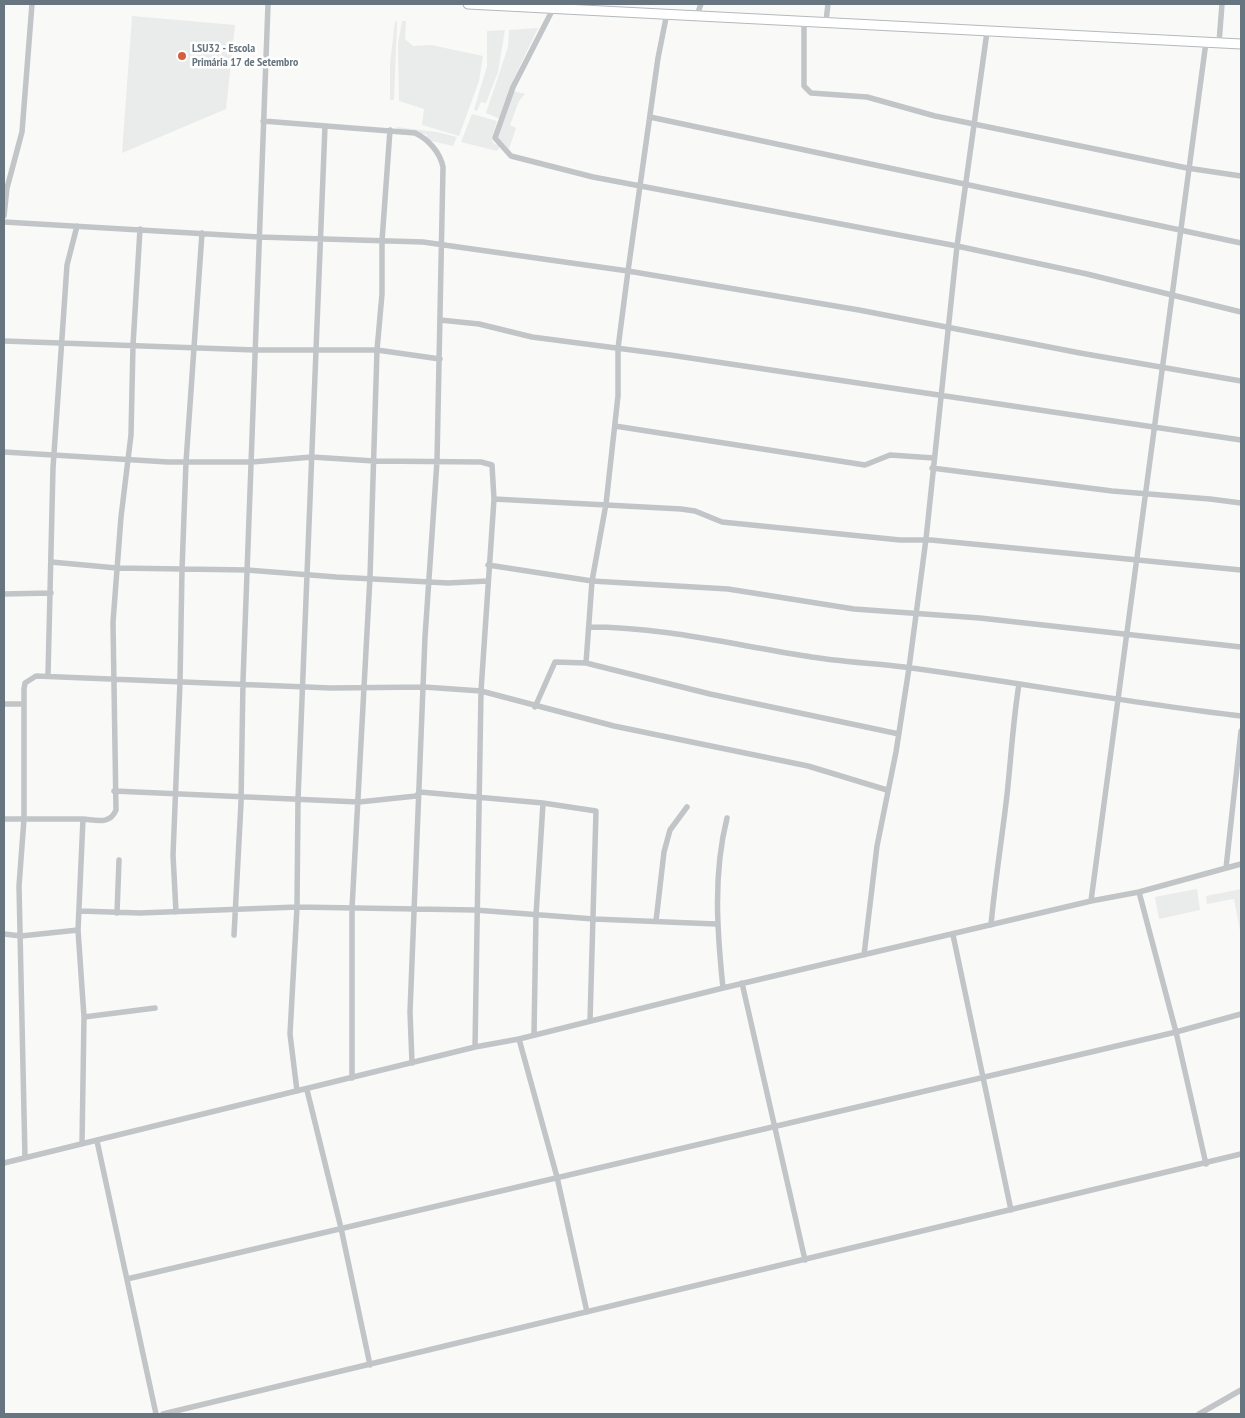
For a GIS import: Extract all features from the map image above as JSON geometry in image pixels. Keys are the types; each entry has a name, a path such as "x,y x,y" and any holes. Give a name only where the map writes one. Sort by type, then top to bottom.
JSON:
{"main road":[{"path":"468,4 600,8 667,14 826,21 987,32 1241,44"}],"street":[{"path":"4,216 7,188 22,132 32,4"},
{"path":"234,935 241,795 242,684 252,462 268,4"},
{"path":"698,15 701,4"},
{"path":"826,21 828,4"},
{"path":"1219,43 1222,4"},
{"path":"554,7 513,87 495,138 511,156 594,177 639,184 957,246 1087,274 1241,312"},
{"path":"586,663 592,581 606,504 614,426 618,348 639,184 667,14"},
{"path":"804,20 803,76 804,86 808,92 867,97 935,116 1187,168 1241,176"},
{"path":"864,955 877,846 899,734 909,668 926,539 932,468 957,246 987,32"},
{"path":"1091,901 1138,560 1161,367 1173,296 1187,168 1206,42"},
{"path":"650,117 1241,243"},
{"path":"264,121 390,130 422,136 441,160 440,358 437,461 428,580 410,1012 412,1063"},
{"path":"297,1091 290,1034 297,907 298,799 325,126"},
{"path":"352,1078 352,908 370,577 377,350 382,294 382,240 390,130"},
{"path":"4,222 259,237 382,240 441,244 628,270 859,310 1241,381"},
{"path":"48,675 52,593 50,562 66,265 77,226"},
{"path":"4,819 104,820 113,817 116,810 114,791 113,622 126,460 131,435 133,344 140,230"},
{"path":"176,912 173,855 186,462 202,233"},
{"path":"440,320 479,324 532,337 1241,440"},
{"path":"4,341 133,344 255,350 377,350 440,358"},
{"path":"614,426 865,465 890,455 934,458"},
{"path":"4,452 186,462 252,462 312,457 374,461 489,463 492,465 494,500 488,565 481,691 475,910 474,1047"},
{"path":"932,468 1241,503"},
{"path":"494,500 681,509 722,522 900,540 926,539 1241,570"},
{"path":"50,562 117,568 247,570 336,578 370,577 448,583 488,581"},
{"path":"488,565 592,581 728,589 854,609 916,612 1241,647"},
{"path":"4,594 52,593"},
{"path":"590,627 623,627 672,633 808,657 909,668 1119,700 1241,716"},
{"path":"535,707 555,662 586,663 710,694 899,734"},
{"path":"25,1158 20,886 24,819 24,704 25,683 36,676 303,687 424,687 481,691 535,707 699,745 808,766 887,790"},
{"path":"991,925 997,863 1007,795 1013,722 1019,684"},
{"path":"4,704 24,704"},
{"path":"1226,868 1241,731"},
{"path":"114,791 241,795 359,802 416,796 420,792 543,803 596,811 590,1020"},
{"path":"534,1035 536,915 543,803"},
{"path":"656,921 664,852 670,830 687,807"},
{"path":"722,988 716,924 721,843 727,818"},
{"path":"82,1144 84,1017 78,930 83,819"},
{"path":"117,913 119,860"},
{"path":"4,1163 307,1090 474,1047 519,1039 742,983 953,935 1091,901 1139,892 1241,864"},
{"path":"1139,892 1176,1032 1206,1164"},
{"path":"80,911 117,913 234,911 297,907 475,910 594,919 716,924"},
{"path":"4,934 21,936 78,930"},
{"path":"953,935 1011,1210"},
{"path":"742,983 805,1260"},
{"path":"84,1017 155,1008"},
{"path":"127,1279 1176,1032 1241,1014"},
{"path":"519,1039 557,1177 587,1312"},
{"path":"307,1090 341,1228 370,1365"},
{"path":"97,1140 156,1414"},
{"path":"164,1414 1206,1164 1241,1154"},
{"path":"1199,1414 1241,1390"}],"shaded area":[{"path":"132,16 235,25 226,109 122,153"},
{"path":"395,21 397,22 394,100 390,100 390,64"},
{"path":"402,21 406,21 405,39 413,46 431,45 483,56 479,81 459,136 422,125 424,109 399,101 398,44"},
{"path":"538,28 513,80 500,119 486,113 508,47 509,30"},
{"path":"505,30 498,72 486,103 481,102 477,111 474,110 487,66 487,31"},
{"path":"514,91 525,94 519,101 510,125 516,128 509,149 498,138"},
{"path":"472,114 497,121 492,139 493,143 500,146 497,151 461,142"},
{"path":"397,127 437,132 457,137 453,146 427,140 427,135 396,130"},
{"path":"1197,889 1200,910 1159,919 1155,897"},
{"path":"1241,889 1241,936 1234,899 1207,904 1206,896"}],"place":[{"name":"LSU32 - Escola Primária 17 de Setembro","path":"182,56"}]}
